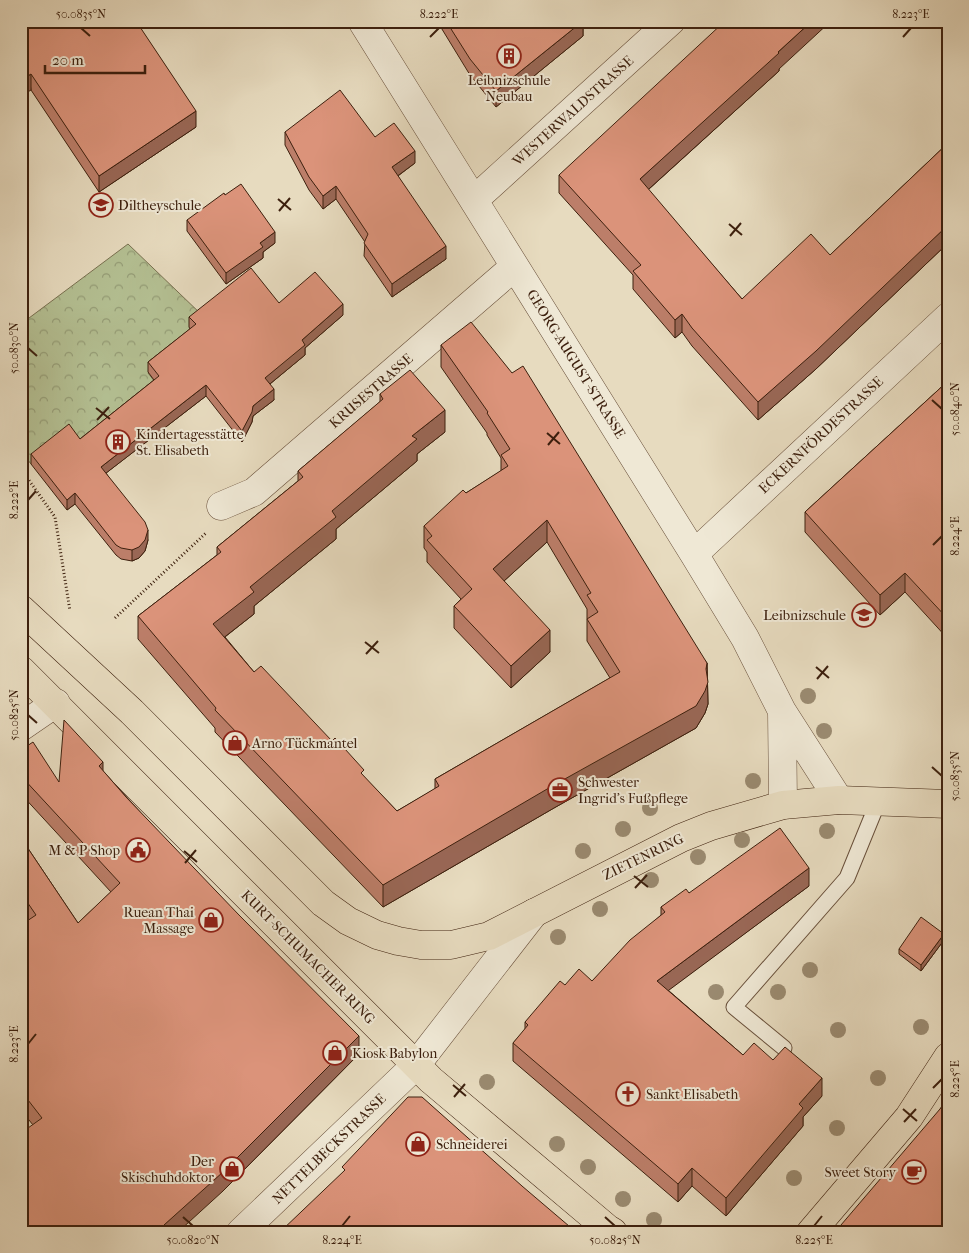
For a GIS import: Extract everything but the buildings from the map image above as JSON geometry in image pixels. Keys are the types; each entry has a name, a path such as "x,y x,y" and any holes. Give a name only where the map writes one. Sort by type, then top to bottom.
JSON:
{"main road":[{"path":"21,609 132,712 316,896 348,922 398,942 421,945 451,945 489,936 534,913"},
{"name":"KURT-SCHUMACHER-RING","path":"21,670 416,1065 611,1231"},
{"name":"ZIETENRING","path":"534,913 680,838 711,826 784,805 839,800 948,804"},
{"path":"811,1232 909,1117 948,1057"}],"street":[{"name":"GEORG-AUGUST-STRASSE","path":"362,21 694,554 745,638 782,711 839,800"},
{"name":"WESTERWALDSTRASSE","path":"474,200 671,21"},
{"name":"KRUSESTRASSE","path":"221,506 254,492 514,267"},
{"name":"ECKERNFÖRDESTRASSE","path":"694,554 948,317"},
{"path":"21,727 56,703"},
{"name":"GEORG-AUGUST-STRASSE","path":"782,711 784,805"},
{"name":"ZIETENRING","path":"416,1065 534,913"},
{"name":"NETTELBECKSTRASSE","path":"241,1232 416,1065"}],"lane":[{"path":"784,1048 734,1007 847,878 878,802"}],"path":[{"path":"21,469 55,517 70,611"},
{"path":"115,618 205,536"}],"green space":[{"path":"128,244 203,316 205,346 148,373 159,387 80,449 69,435 31,464 21,451 21,324"}],"place":[{"name":"Leibnizschule Neubau","path":"509,56"},
{"name":"Diltheyschule","path":"101,205"},
{"name":"Kindertagesstätte St. Elisabeth","path":"118,442"},
{"name":"Leibnizschule","path":"864,615"},
{"name":"Arno Tückmantel","path":"235,743"},
{"name":"Schwester Ingrid's Fußpflege","path":"560,790"},
{"name":"M & P Shop","path":"138,850"},
{"name":"Ruean Thai Massage","path":"211,920"},
{"name":"Kiosk Babylon","path":"335,1053"},
{"name":"Sankt Elisabeth","path":"628,1094"},
{"name":"Schneiderei","path":"418,1144"},
{"name":"Der Skischuhdoktor","path":"232,1169"},
{"name":"Sweet Story","path":"914,1172"}]}
